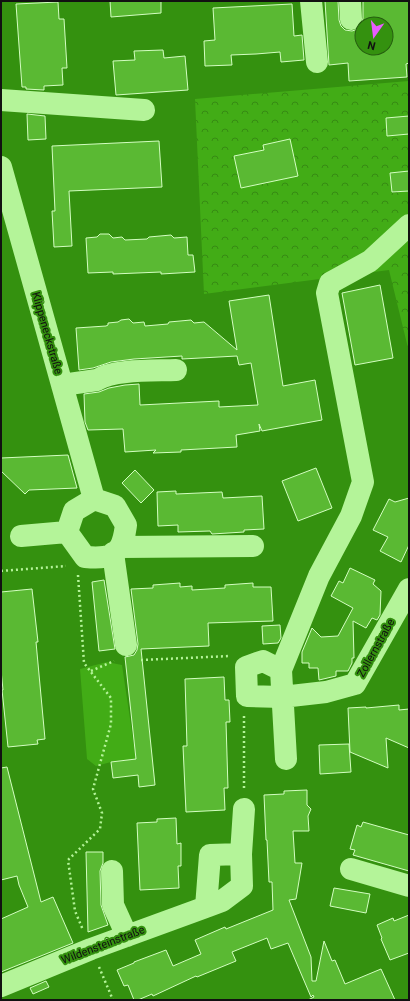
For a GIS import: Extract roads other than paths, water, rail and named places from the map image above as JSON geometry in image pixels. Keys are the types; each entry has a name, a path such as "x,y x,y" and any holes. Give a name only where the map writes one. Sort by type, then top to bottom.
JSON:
{"street":[{"path":"312,1 317,62"},
{"path":"1,100 144,110"},
{"name":"Klippeneckstraße","path":"1,167 94,500"},
{"path":"286,759 281,670 319,576 351,516 363,482 327,293 330,283 370,261 409,225"},
{"path":"62,385 97,380 112,374 176,370"},
{"path":"126,655 117,550 126,525 115,506 94,500 74,511 68,532 81,561 101,558 117,550 253,546"},
{"path":"21,536 68,532"},
{"name":"Zollernstraße","path":"281,670 263,661 246,668 247,696 282,697 326,692 355,684 409,589"},
{"path":"206,907 210,855 241,854 244,809"},
{"name":"Wildensteinstraße","path":"1,986 91,949 222,901 242,886 241,854"},
{"path":"351,869 409,886"},
{"path":"112,871 113,905 127,936"}]}
